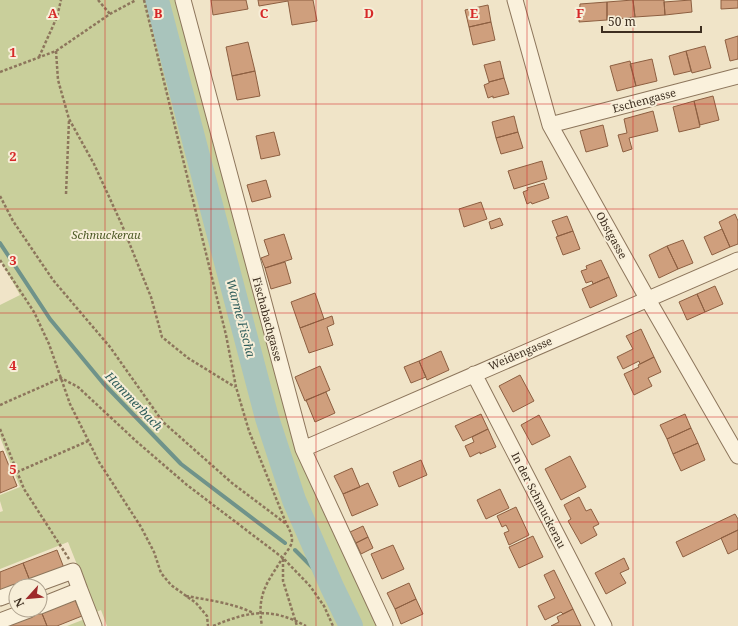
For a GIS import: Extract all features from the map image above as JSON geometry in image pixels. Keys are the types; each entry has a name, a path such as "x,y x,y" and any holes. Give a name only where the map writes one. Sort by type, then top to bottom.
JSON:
{"street":[{"name":"Fischabachgasse","path":"183,0 303,449 384,626"},
{"name":"Obstgasse","path":"515,0 550,125 647,298 737,451"},
{"name":"Eschengasse","path":"550,125 738,76"},
{"name":"Weidengasse","path":"303,449 647,298 738,260"},
{"name":"In der Schmuckerau","path":"474,374 604,626"},
{"path":"48,580 73,571 94,626"},
{"path":"48,603 80,590"}],"path":[{"path":"39,57 57,17 62,0"},
{"path":"98,0 110,14"},
{"path":"0,72 56,50 110,14 136,0"},
{"path":"144,0 226,335 236,387 249,431 286,523 292,532 292,542 270,577 262,594 260,613 262,626"},
{"path":"56,50 58,80 69,119 94,164 122,225 151,297 162,337 188,358 236,387"},
{"path":"66,194 69,119"},
{"path":"0,196 13,221 53,280 110,347 163,422 232,483 286,523"},
{"path":"0,260 34,312 49,344 70,404 99,462 141,527 154,552 162,573 170,585 196,603 207,616 208,626"},
{"path":"0,405 61,378"},
{"path":"61,378 78,387 136,441 187,485 283,558 310,586 324,606 333,626"},
{"path":"0,429 24,489 69,559 73,571"},
{"path":"17,472 88,440"},
{"path":"283,558 283,581 298,626"},
{"path":"184,596 223,603 245,609 253,613"},
{"path":"214,626 232,618 253,613 267,612 296,620 306,626"}],"green space":[{"name":"Schmuckerau","path":"0,0 175,0 295,443 319,503 378,626 107,626 101,610 96,612 68,542 0,569 0,512 3,511 0,495 20,487 0,437 0,305 20,295 0,259"},
{"path":"85,619 87,626 67,626"}],"building":[{"path":"211,0 246,0 248,9 213,15"},
{"path":"258,0 313,0 317,21 292,25 288,1 259,6"},
{"path":"633,0 635,17 607,20 607,2"},
{"path":"633,0 664,0 665,15 635,17"},
{"path":"691,0 692,12 665,15 664,2"},
{"path":"721,0 738,0 738,8 721,9"},
{"path":"607,2 607,20 579,22 580,4"},
{"path":"488,5 491,22 469,27 465,10"},
{"path":"491,22 495,40 473,45 469,27"},
{"path":"738,36 738,59 730,61 725,40"},
{"path":"248,42 255,71 232,76 226,47"},
{"path":"705,46 711,68 692,73 686,51"},
{"path":"686,51 691,71 674,75 669,56"},
{"path":"652,59 657,81 636,86 630,64"},
{"path":"500,61 504,78 489,82 484,65"},
{"path":"630,61 636,86 617,91 610,66"},
{"path":"255,71 260,96 237,100 232,76"},
{"path":"504,78 509,94 488,98 484,85"},
{"path":"713,96 719,120 700,125 694,101"},
{"path":"694,101 700,127 679,132 673,107"},
{"path":"653,111 658,131 629,138 632,149 623,152 618,135 627,133 624,119"},
{"path":"514,116 518,132 496,138 492,122"},
{"path":"603,125 608,146 586,152 580,131"},
{"path":"274,132 280,155 261,159 256,136"},
{"path":"518,132 523,148 501,154 496,138"},
{"path":"542,161 547,179 514,189 508,171"},
{"path":"266,180 271,197 252,202 247,185"},
{"path":"544,183 549,198 532,204 531,202 527,204 523,192 528,190 527,188"},
{"path":"481,202 487,219 464,227 459,209"},
{"path":"735,214 738,221 738,244 730,247 719,222"},
{"path":"567,216 573,231 558,236 552,221"},
{"path":"500,218 503,225 491,229 489,222"},
{"path":"722,229 730,247 712,255 704,237"},
{"path":"573,231 580,249 563,255 556,237"},
{"path":"284,234 292,259 265,268 261,258 269,255 264,240"},
{"path":"683,240 693,263 678,269 667,246"},
{"path":"667,246 678,269 659,278 649,255"},
{"path":"601,260 609,277 593,284 592,281 586,283 581,271 587,269 586,266"},
{"path":"285,262 291,283 271,289 265,268"},
{"path":"609,277 617,296 590,308 582,289"},
{"path":"715,286 723,304 705,312 697,294"},
{"path":"315,293 324,319 300,328 291,302"},
{"path":"697,294 705,312 687,320 679,302"},
{"path":"332,316 334,324 327,327 333,345 309,353 300,328"},
{"path":"641,329 654,357 640,364 639,361 623,369 617,357 633,349 626,336"},
{"path":"441,351 449,370 427,380 419,361"},
{"path":"654,357 661,372 648,378 652,386 634,395 624,374 639,367 638,365"},
{"path":"419,361 426,377 411,383 404,367"},
{"path":"320,366 330,390 305,401 295,377"},
{"path":"520,375 534,401 513,412 499,386"},
{"path":"326,392 335,413 315,422 306,400"},
{"path":"481,414 488,429 463,441 455,426"},
{"path":"685,414 691,428 667,439 660,425"},
{"path":"539,415 550,436 532,445 521,425"},
{"path":"691,428 698,443 673,454 667,439"},
{"path":"488,429 496,447 470,457 465,446 474,442 472,437"},
{"path":"698,443 705,460 681,471 673,454"},
{"path":"3,451 17,486 0,493 0,452"},
{"path":"570,456 586,487 561,500 545,469"},
{"path":"421,460 427,475 399,487 393,472"},
{"path":"352,468 360,487 343,494 334,476"},
{"path":"368,483 378,505 352,516 343,494"},
{"path":"500,489 509,508 486,519 477,500"},
{"path":"579,497 586,511 591,509 599,524 593,527 597,535 581,544 568,521 571,519 564,505"},
{"path":"516,507 529,535 509,545 504,533 509,531 506,525 502,527 497,516"},
{"path":"735,514 738,519 738,530 683,557 676,542"},
{"path":"363,526 368,537 356,543 350,532"},
{"path":"738,530 738,549 728,554 721,538"},
{"path":"533,536 543,557 519,568 509,547"},
{"path":"368,537 373,548 361,554 356,543"},
{"path":"393,545 404,569 382,579 371,554"},
{"path":"57,550 64,568 38,578 29,578 23,563"},
{"path":"624,558 629,569 620,573 626,583 606,594 595,573"},
{"path":"23,563 29,578 8,578 8,590 0,593 0,572"},
{"path":"554,570 573,609 563,614 561,612 545,620 538,606 555,598 544,575"},
{"path":"409,583 416,599 395,609 387,593"},
{"path":"74,598 82,616 57,626 47,626 44,618 48,618 48,608"},
{"path":"416,599 423,614 401,624 395,609"},
{"path":"573,609 581,626 551,626 559,622 557,617"},
{"path":"22,618 44,618 47,626 4,626"}],"waterway":[{"name":"Warme Fischa","path":"157,0 267,418 294,500 332,587 351,626"},
{"name":"Hammerbach","path":"0,243 50,319 103,383 181,464 285,543"},
{"name":"Hammerbach","path":"295,550 332,587"}]}
